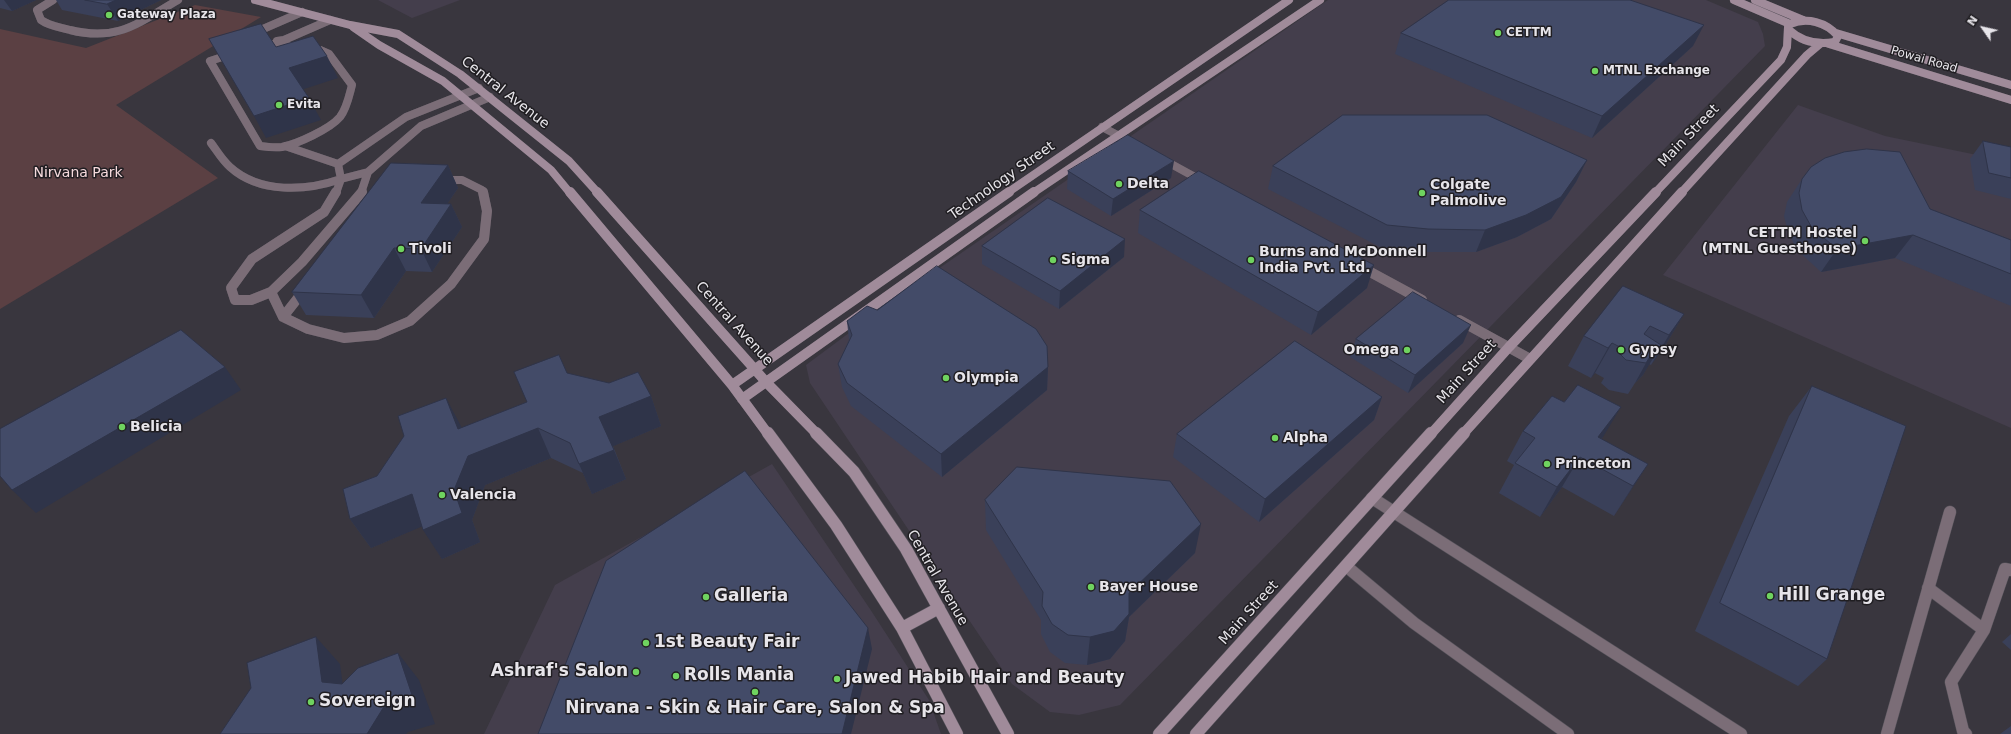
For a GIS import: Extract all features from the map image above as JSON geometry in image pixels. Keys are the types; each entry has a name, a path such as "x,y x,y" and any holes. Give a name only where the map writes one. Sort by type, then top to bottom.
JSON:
{"main road":[{"name":"Central Avenue","path":"254,0 350,25 398,34 479,88 570,161 766,382 854,472 906,549 1008,734"},
{"name":"Technology Street","path":"732,385 1102,127 1289,0"},
{"path":"742,398 960,244 1320,0"},
{"name":"Powai Road","path":"1734,0 1789,27 1797,37 2011,100"},
{"name":"Powai Road","path":"1755,0 1805,21 1826,26 1836,33 2011,84"},
{"path":"1789,27 1805,21"},
{"name":"Central Avenue","path":"350,25 379,44 443,81 551,170 732,385 836,525 902,628 957,734"},
{"name":"Main Street","path":"1159,734 1509,347 1781,60 1788,47 1789,27"},
{"path":"1196,734 1530,359 1803,60 1825,44 1838,40 1836,33"},
{"path":"946,236 960,244"},
{"path":"902,628 939,608"}],"street":[{"path":"53,0 37,10 37,16 43,23 102,36 125,30 178,0"},
{"path":"302,12 263,29 258,37 265,41 284,40 330,20"},
{"path":"285,146 339,118 346,108 352,84 329,54 320,50 275,44 259,45 210,61 260,146 285,146 338,164"},
{"path":"338,164 406,117 479,88"},
{"path":"211,143 232,169 258,182 280,189 327,185 341,179 368,172 421,126 490,97"},
{"path":"415,114 427,123"},
{"path":"1102,127 1132,143"},
{"path":"1153,154 1209,185"},
{"path":"338,164 341,179 337,191 324,212 252,259 231,288 235,300 251,300 271,292 302,262 361,194 368,172"},
{"path":"271,292 283,316 308,329 344,338 377,335 410,321 451,284 484,239 487,211 482,190 462,180 434,180"},
{"path":"1355,264 1432,305"},
{"path":"283,316 313,279"},
{"path":"1453,316 1530,359"},
{"path":"1372,498 1741,734"},
{"path":"1887,734 1950,512"},
{"path":"1346,566 1414,623 1568,734"},
{"path":"1966,734 1963,731 1951,682 1984,630 2006,569 2011,570"},
{"path":"1928,588 1984,630"}],"shaded area":[{"path":"378,0 460,0 412,18"},
{"path":"1328,0 1706,0 1758,22 1763,34 1765,46 1120,705 1079,715 1050,712 1012,684 810,383 806,365 896,298"},
{"path":"1798,105 1885,136 2011,162 2011,428 1663,275"},
{"name":"Galleria","path":"772,464 870,609 929,700 941,734 484,734 555,585"}],"green space":[{"name":"Nirvana Park","path":"195,5 261,17 116,105 218,178 0,309 0,29 86,48"}],"building":[{"path":"85,0 116,0 107,4"},
{"path":"1449,0 1630,0 1704,25 1602,116 1401,33"},
{"path":"261,24 276,47 313,36 327,56 289,68 309,98 254,116 209,39"},
{"name":"Colgate Palmolive","path":"1343,115 1487,115 1587,160 1561,197 1526,215 1485,230 1428,229 1387,225 1273,166"},
{"path":"1128,135 1174,161 1113,199 1068,171"},
{"path":"1983,141 2011,147 2011,178 1989,173"},
{"path":"1867,149 1900,152 1930,209 2011,240 2011,274 1913,235 1837,249 1812,228 1802,210 1799,193 1802,179 1811,167 1825,158 1844,152"},
{"path":"391,163 448,165 421,203 451,204 421,249 394,248 361,295 292,292"},
{"name":"Burns and McDonnell India Pvt. Ltd.","path":"1199,171 1374,265 1318,312 1140,210"},
{"name":"Sigma","path":"1048,198 1125,239 1060,291 982,246"},
{"name":"Olympia","path":"937,266 1036,329 1047,346 1048,367 941,454 847,383 838,364 852,335 847,321 867,306 877,310"},
{"path":"1623,286 1684,314 1669,335 1650,326 1644,334 1661,345 1651,355 1646,363 1626,360 1619,353 1622,348 1612,343 1608,348 1584,336"},
{"name":"Omega","path":"1413,292 1471,325 1415,375 1356,339"},
{"path":"181,330 225,367 12,490 0,476 0,429"},
{"name":"Alpha","path":"1295,341 1382,397 1265,499 1177,434"},
{"path":"559,355 567,373 609,383 638,372 651,396 599,417 614,450 579,464 570,443 538,428 468,456 454,490 462,513 423,530 412,494 350,519 343,489 377,476 404,436 398,416 446,398 458,429 527,402 514,372"},
{"path":"1578,385 1621,407 1598,437 1648,464 1633,486 1580,457 1557,487 1515,463 1535,438 1523,431 1552,396 1564,402"},
{"path":"1812,386 1906,426 1827,659 1720,603"},
{"name":"Bayer House","path":"1017,467 1170,481 1201,524 1129,593 1129,614 1114,631 1090,637 1068,635 1052,624 1042,606 1043,592 985,500"},
{"name":"Galleria","path":"745,471 868,628 842,734 538,734 606,561"},
{"path":"316,637 322,682 342,684 358,668 398,653 413,698 385,705 367,734 220,734 251,688 247,663"}],"place":[{"name":"Gateway Plaza","path":"109,15"},
{"name":"CETTM","path":"1498,33"},
{"name":"MTNL Exchange","path":"1595,71"},
{"name":"Evita","path":"279,105"},
{"name":"Delta","path":"1119,184"},
{"name":"Colgate Palmolive","path":"1422,193"},
{"name":"CETTM Hostel (MTNL Guesthouse)","path":"1865,241"},
{"name":"Tivoli","path":"401,249"},
{"name":"Sigma","path":"1053,260"},
{"name":"Burns and McDonnell India Pvt. Ltd.","path":"1251,260"},
{"name":"Omega","path":"1407,350"},
{"name":"Gypsy","path":"1621,350"},
{"name":"Olympia","path":"946,378"},
{"name":"Belicia","path":"122,427"},
{"name":"Alpha","path":"1275,438"},
{"name":"Princeton","path":"1547,464"},
{"name":"Valencia","path":"442,495"},
{"name":"Bayer House","path":"1091,587"},
{"name":"Hill Grange","path":"1770,596"},
{"name":"Galleria","path":"706,597"},
{"name":"1st Beauty Fair","path":"646,643"},
{"name":"Ashraf's Salon","path":"636,672"},
{"name":"Rolls Mania","path":"676,676"},
{"name":"Jawed Habib Hair and Beauty","path":"837,679"},
{"name":"Nirvana - Skin & Hair Care, Salon & Spa","path":"755,692"},
{"name":"Sovereign","path":"311,702"}]}
